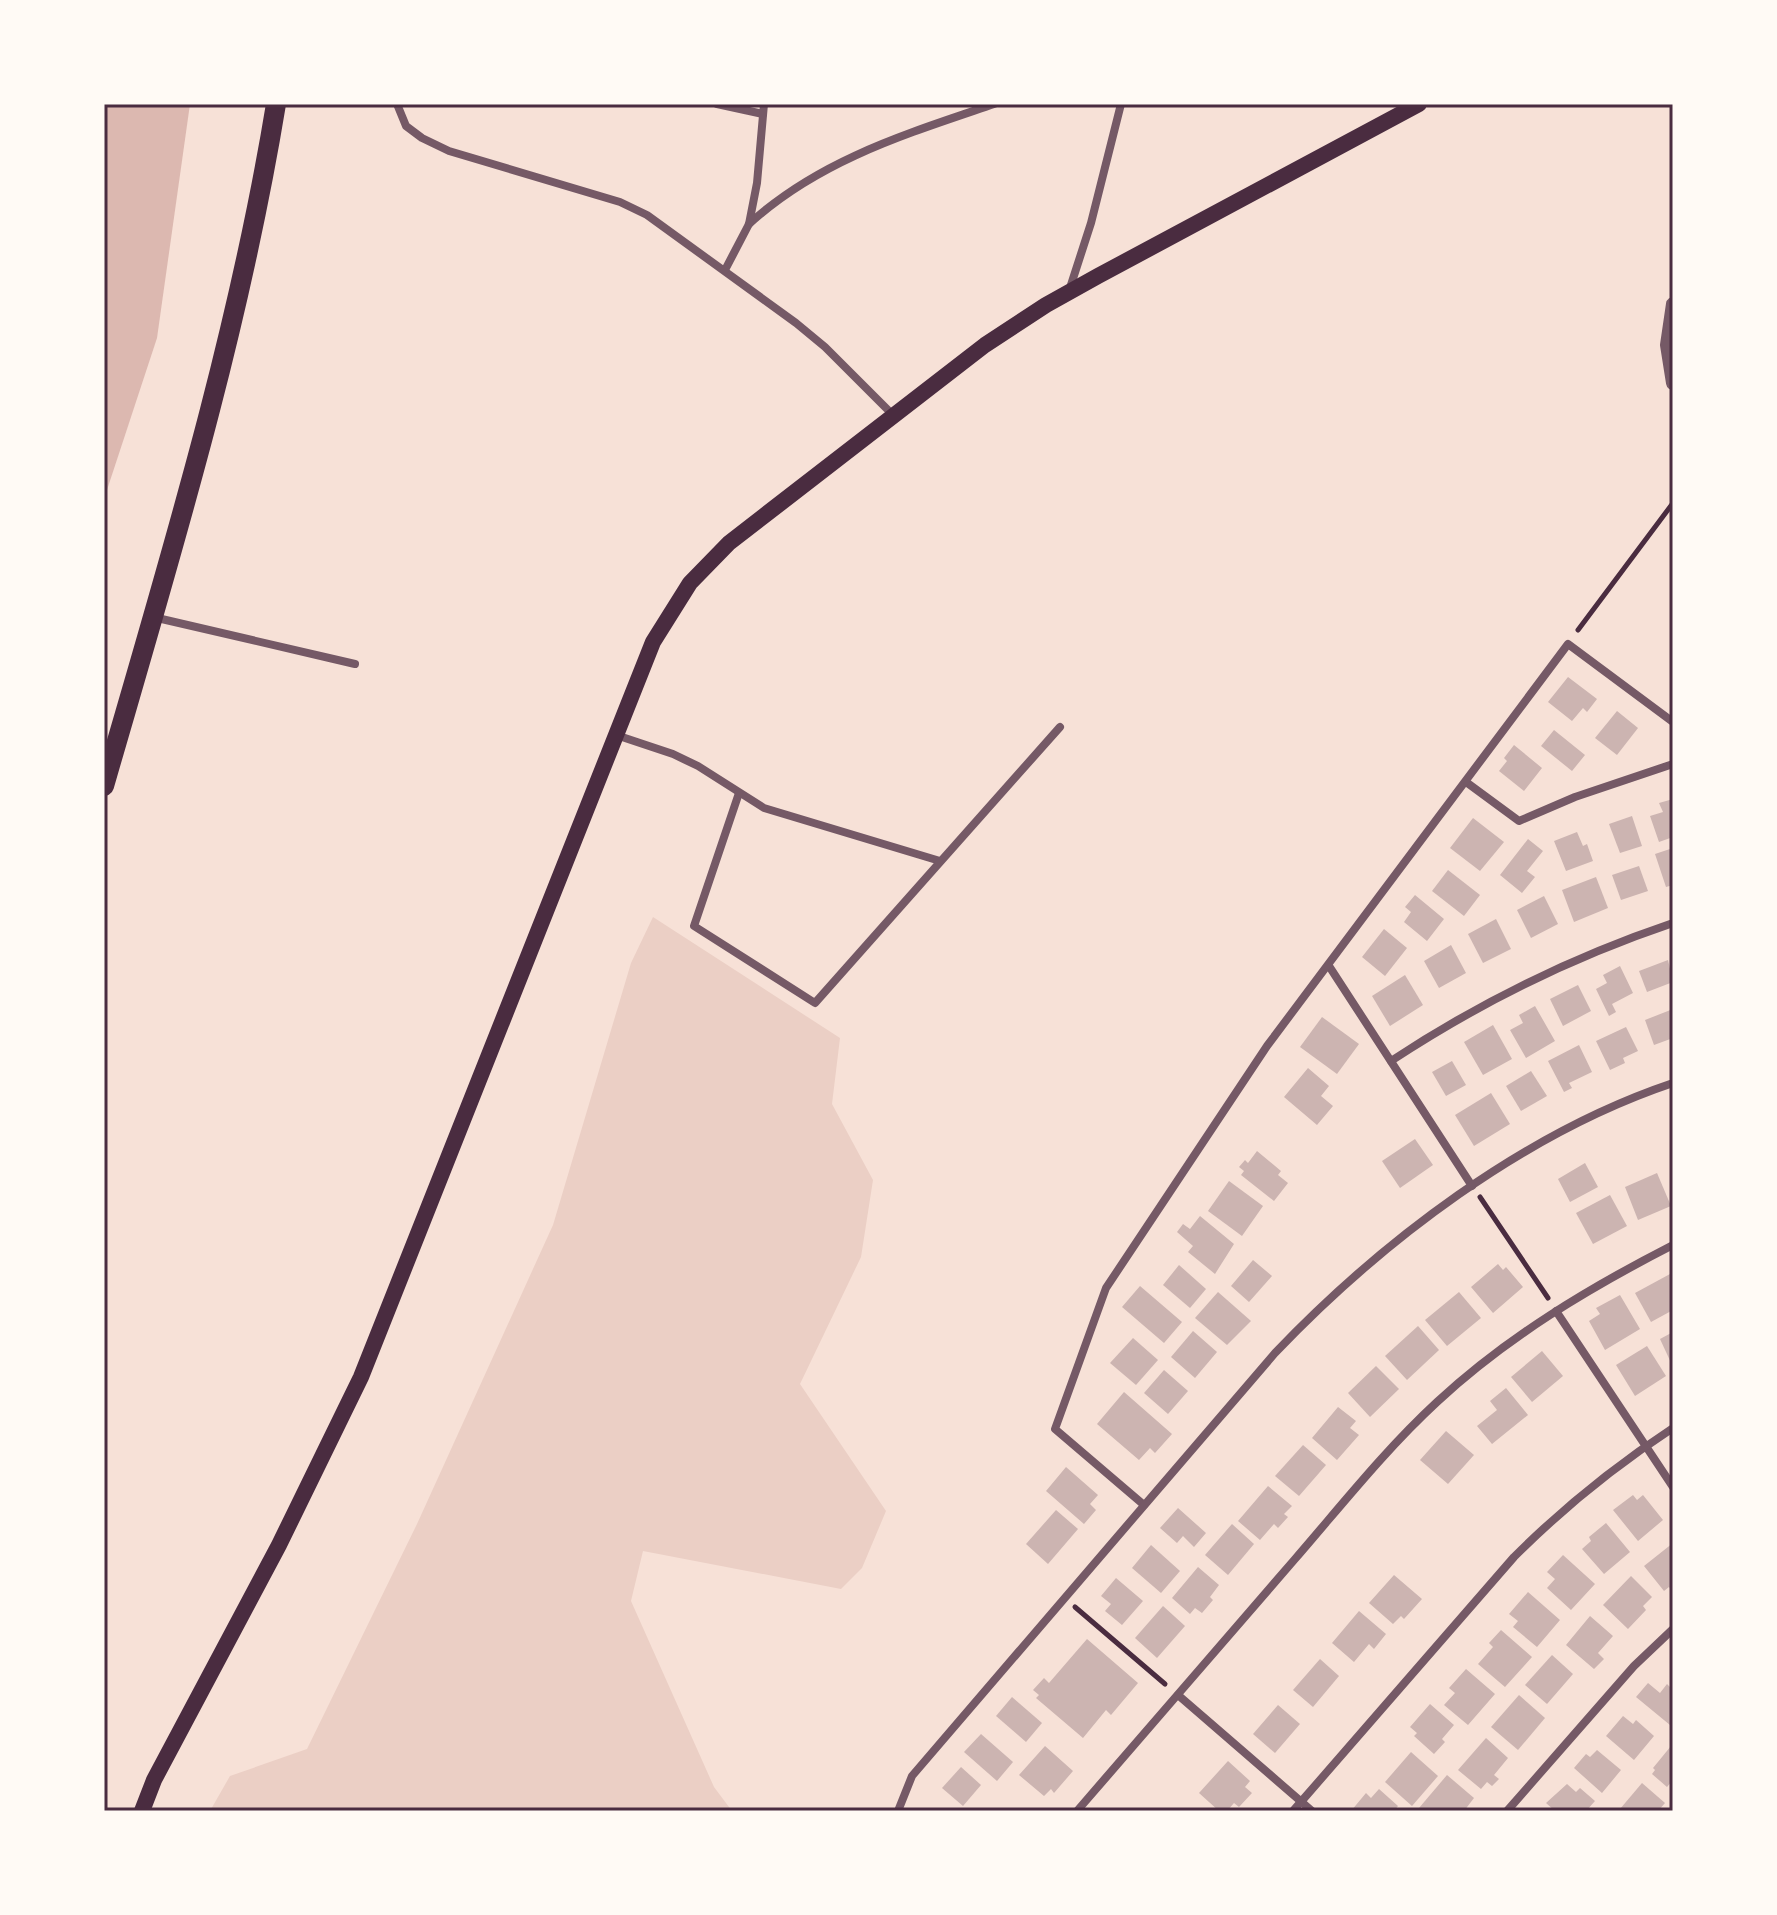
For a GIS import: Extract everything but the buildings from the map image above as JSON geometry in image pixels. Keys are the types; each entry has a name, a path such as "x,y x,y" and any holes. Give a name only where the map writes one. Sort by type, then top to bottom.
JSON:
{"highway":[{"path":"104,786 227,348 265,171 276,104"}],"main road":[{"path":"142,1811 154,1780 279,1545 361,1377 615,735 653,642 677,602 699,573 729,543 985,345 1069,292 1414,105"}],"street":[{"path":"397,104 406,126 449,151 620,202 666,227 825,347 894,416"},
{"path":"717,104 763,114"},
{"path":"725,270 749,224 757,183 764,104"},
{"path":"749,224 800,183 836,163 994,104"},
{"path":"1069,292 1091,223 1121,104"},
{"path":"1673,304 1667,345 1673,383"},
{"path":"153,617 355,664"},
{"path":"1144,1505 1055,1429 1106,1288 1267,1046 1568,644 1673,722"},
{"path":"739,793 694,926 815,1003 1060,727"},
{"path":"615,735 686,760 764,808 940,861"},
{"path":"1466,782 1519,821 1575,797 1673,764"},
{"path":"1391,1061 1452,1022 1536,978 1590,953 1673,923"},
{"path":"1329,966 1472,1186"},
{"path":"898,1811 912,1776 1275,1353 1316,1310 1408,1231 1472,1186 1547,1140 1673,1083"},
{"path":"1077,1811 1401,1438 1437,1402 1481,1365 1556,1311 1618,1273 1673,1245"},
{"path":"1556,1311 1673,1487"},
{"path":"1293,1811 1514,1557 1577,1497 1673,1428"},
{"path":"1507,1811 1634,1666 1673,1629"},
{"path":"1178,1695 1312,1811"}],"path":[{"path":"1568,644 1673,503"},
{"path":"1472,1186 1556,1311"},
{"path":"1065,1598 1178,1695"}],"shaded area":[{"path":"104,104 190,104 157,338 104,499"},
{"path":"653,917 840,1038 832,1104 873,1180 861,1257 800,1384 886,1511 862,1568 841,1589 643,1551 631,1601 714,1787 732,1811 210,1811 230,1776 307,1749 417,1524 553,1225 631,963"}]}
